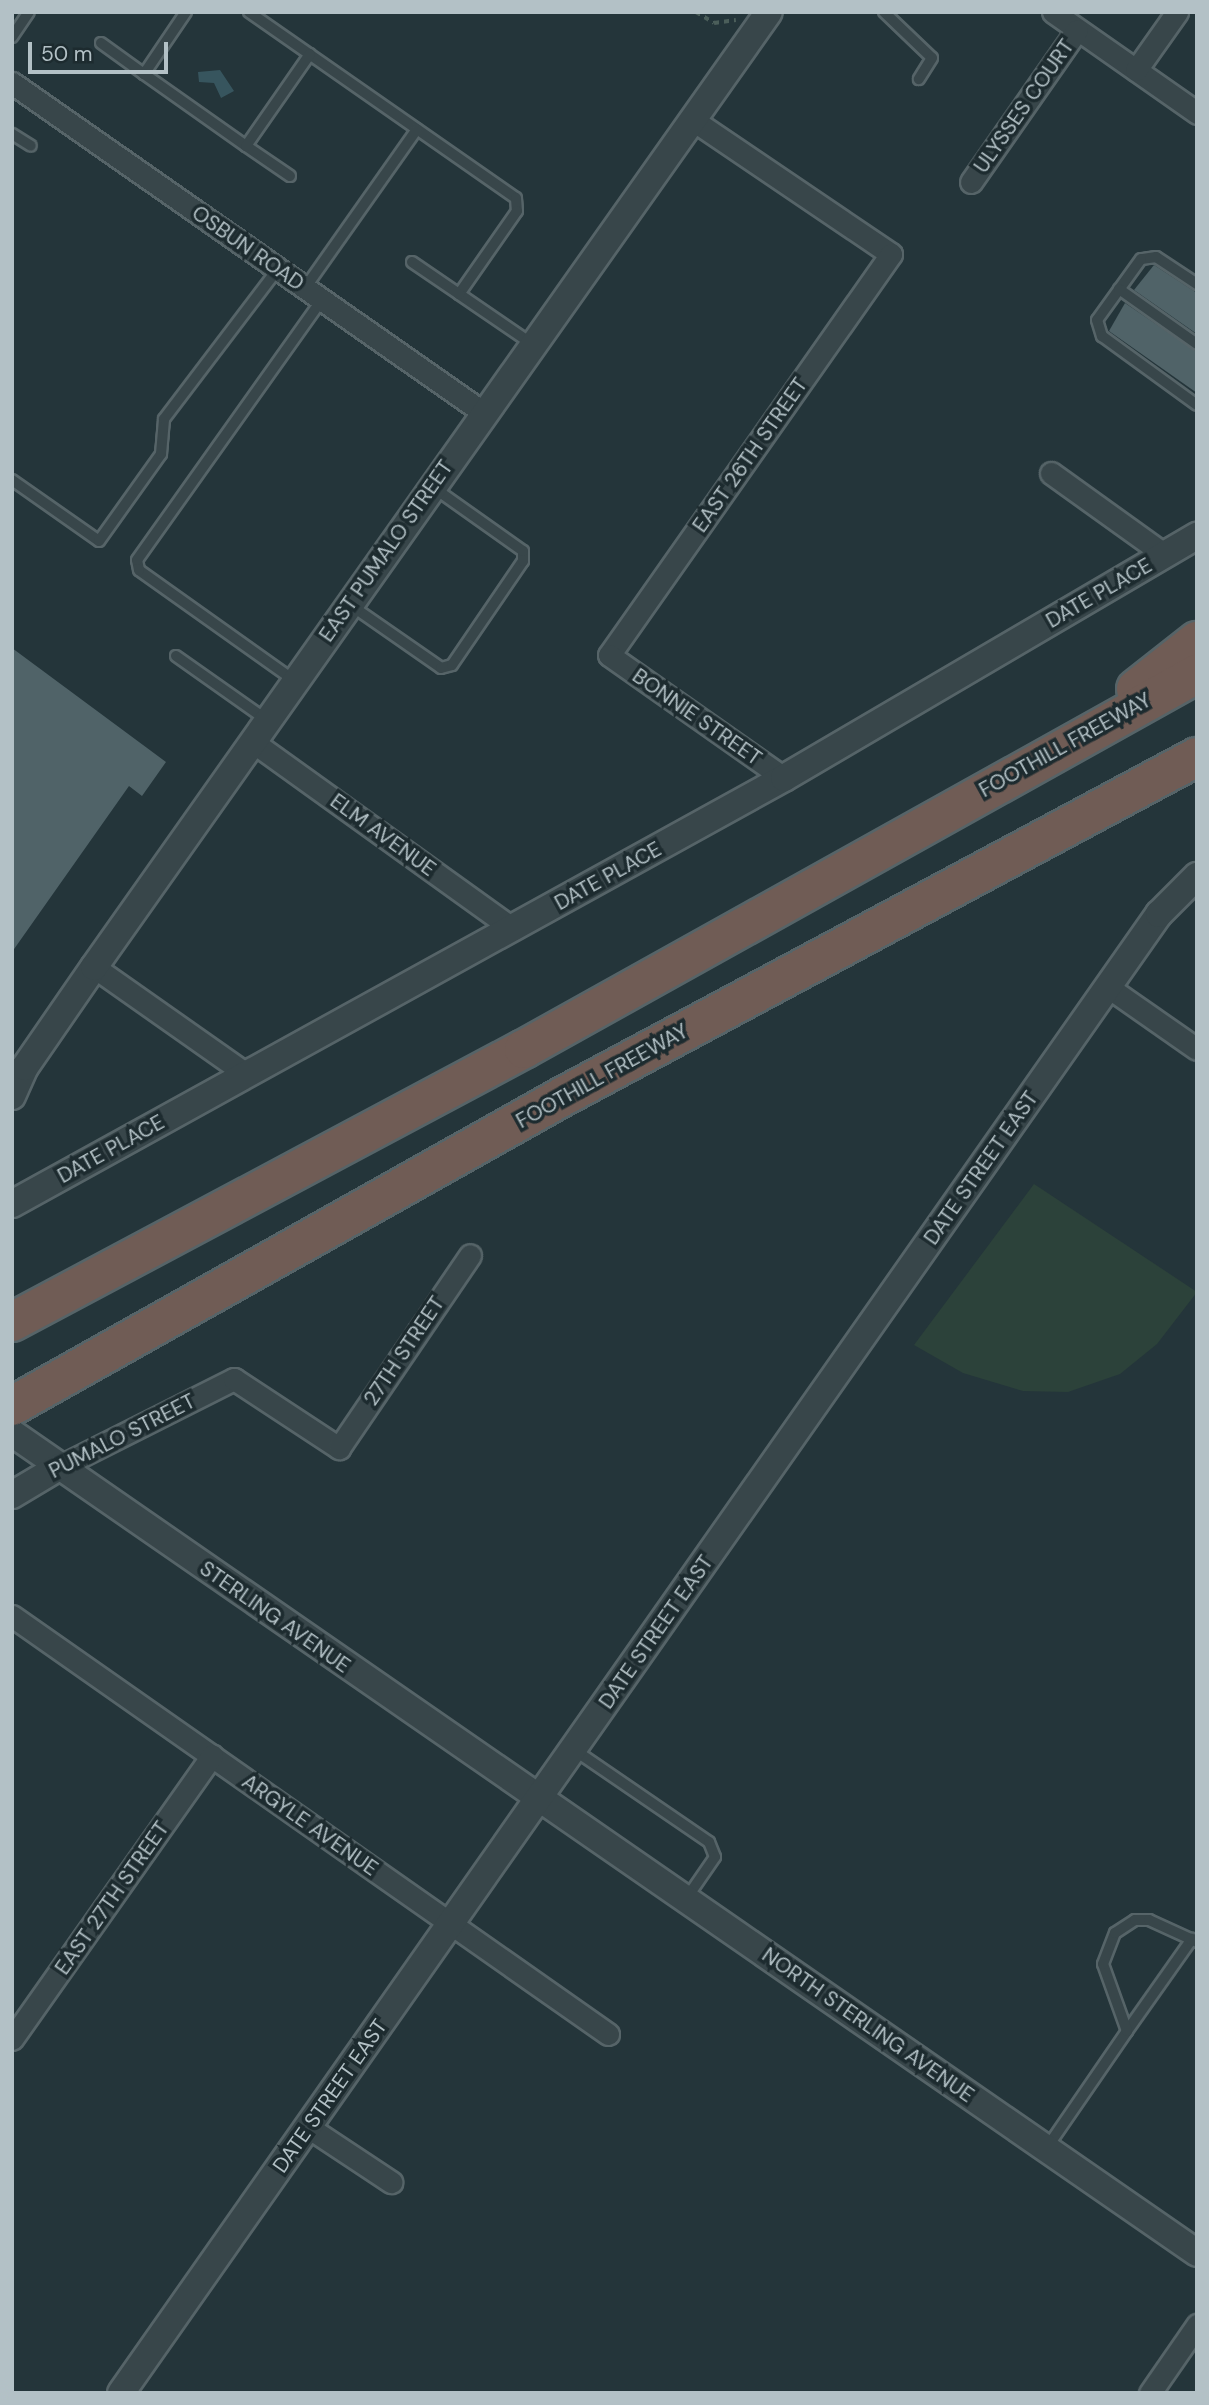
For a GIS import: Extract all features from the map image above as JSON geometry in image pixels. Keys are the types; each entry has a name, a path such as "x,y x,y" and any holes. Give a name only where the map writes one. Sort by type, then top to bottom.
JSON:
{"highway":[{"path":"1091,731 1197,641"},
{"name":"FOOTHILL FREEWAY","path":"12,1322 524,1049 1197,674"},
{"name":"FOOTHILL FREEWAY","path":"12,1406 562,1097 1197,757"}],"street":[{"name":"EAST PUMALO STREET","path":"12,1096 94,967 769,12"},
{"path":"1053,12 1197,113"},
{"path":"1136,70 1177,12"},
{"name":"ULYSSES COURT","path":"971,182 1077,30"},
{"name":"OSBUN ROAD","path":"12,83 484,412"},
{"name":"EAST 26TH STREET","path":"609,655 891,254 693,120"},
{"path":"1051,472 1165,555"},
{"name":"DATE PLACE","path":"13,1202 784,778 1197,536"},
{"name":"BONNIE STREET","path":"609,655 784,778"},
{"name":"ELM AVENUE","path":"260,731 513,929"},
{"name":"DATE STREET EAST","path":"121,2393 1159,914 1197,876"},
{"path":"94,967 245,1073"},
{"path":"1108,987 1197,1049"},
{"name":"27TH STREET","path":"234,1379 339,1448 470,1255"},
{"name":"PUMALO STREET","path":"12,1495 59,1467 234,1379"},
{"name":"STERLING AVENUE","path":"12,1433 539,1798"},
{"name":"ARGYLE AVENUE","path":"12,1616 608,2034"},
{"name":"EAST 27TH STREET","path":"12,2039 212,1756"},
{"name":"NORTH STERLING AVENUE","path":"539,1798 1197,2253"},
{"path":"308,2127 391,2182"},
{"path":"1150,2393 1197,2325"}],"lane":[{"path":"12,37 29,12"},
{"path":"144,74 186,12"},
{"path":"250,12 519,202 459,294"},
{"path":"884,12 932,58 919,79"},
{"path":"101,43 290,176"},
{"path":"246,146 310,54"},
{"path":"295,681 139,570 137,560 314,294 417,129"},
{"path":"12,134 31,146"},
{"path":"1197,284 1156,257 1141,259 1097,320 1102,336 1197,405"},
{"path":"412,262 532,344"},
{"path":"12,480 99,541 162,454 164,419 278,269"},
{"path":"1119,289 1197,344"},
{"path":"349,604 440,668 452,665 523,561 523,551 432,486"},
{"path":"176,656 260,731"},
{"path":"573,1749 709,1842 715,1857 686,1899"},
{"path":"1046,2149 1127,2031 1194,1941 1149,1920 1135,1920 1115,1933 1103,1964 1127,2031"}],"path":[{"path":"696,12 714,23 736,20"}],"green space":[{"path":"1034,1184 1197,1292 1157,1344 1120,1374 1068,1392 1023,1391 963,1373 914,1345"}],"water":[{"path":"220,70 234,91 221,98 214,83 199,82 198,72"}],"building":[{"path":"1154,265 1197,293 1197,334 1134,290"},
{"path":"1125,303 1197,352 1197,393 1109,331"},
{"path":"12,648 166,762 142,796 129,786 12,952"}]}
